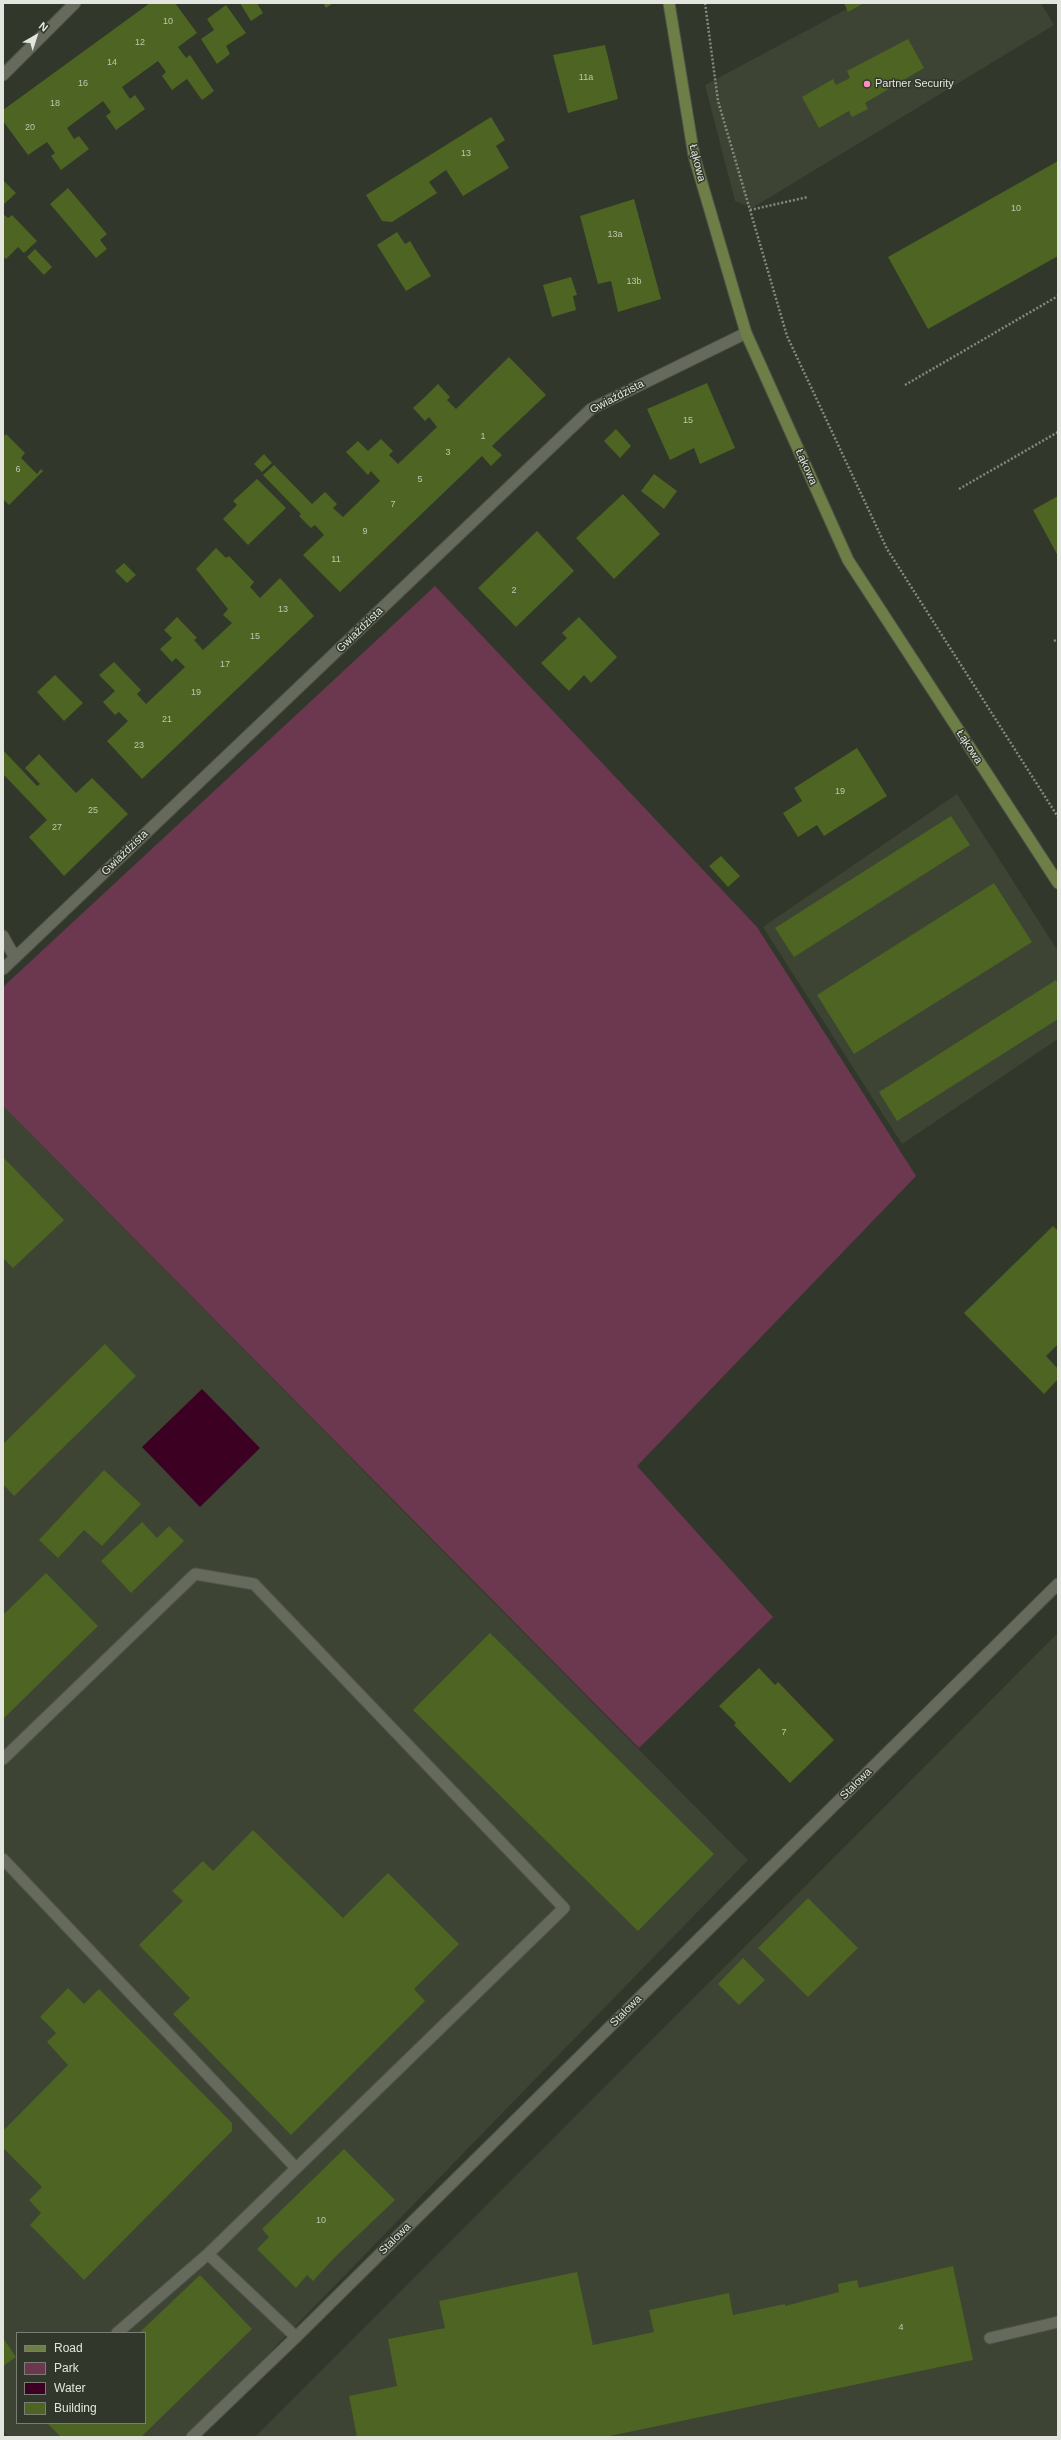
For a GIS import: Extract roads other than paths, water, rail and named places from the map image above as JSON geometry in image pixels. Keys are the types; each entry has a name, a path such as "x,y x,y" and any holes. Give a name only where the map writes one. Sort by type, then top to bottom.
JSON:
{"main road":[{"name":"Łąkowa","path":"669,3 694,156 746,333 848,560 1058,882"}],"street":[{"path":"3,75 75,3"},
{"name":"Gwiaździsta","path":"3,969 591,409 746,333"},
{"path":"3,936 15,958"},
{"path":"3,1759 195,1574 254,1584 564,1908 208,2254 118,2332"},
{"name":"Stalowa","path":"192,2437 296,2337 1058,1584"},
{"path":"3,1859 296,2168"},
{"path":"208,2254 296,2337"},
{"path":"990,2338 1058,2322"}],"water":[{"path":"202,1389 260,1448 200,1507 142,1447"}],"place":[{"name":"Partner Security","path":"867,84"}]}
